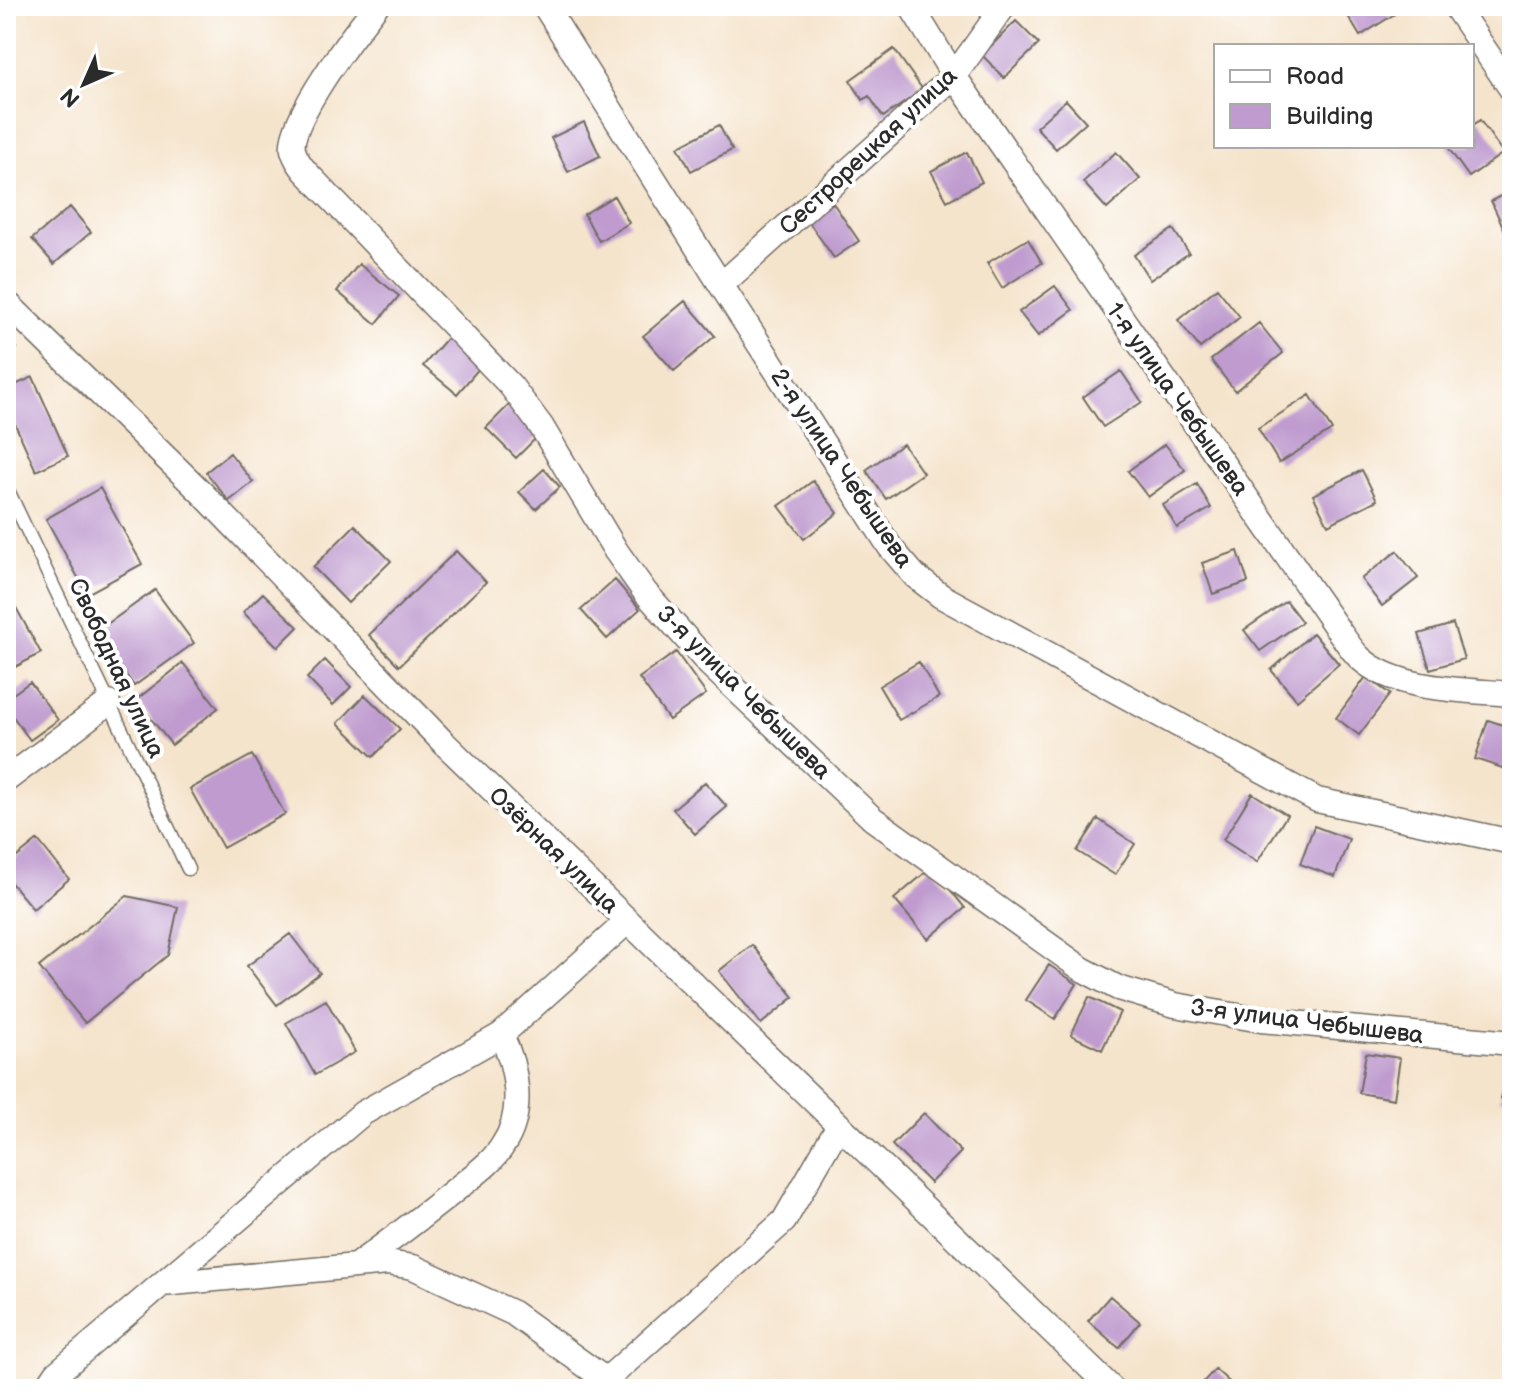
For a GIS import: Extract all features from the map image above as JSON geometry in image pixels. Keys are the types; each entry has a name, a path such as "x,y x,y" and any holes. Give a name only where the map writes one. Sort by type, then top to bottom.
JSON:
{"street":[{"name":"3-я улица Чебышева","path":"376,6 348,41 295,127 293,149 297,160 511,386 541,426 616,551 645,592 709,664 873,819 1082,969 1118,988 1175,1005 1261,1020 1512,1043"},
{"name":"2-я улица Чебышева","path":"545,6 890,547 915,576 941,596 1317,800 1512,842"},
{"name":"1-я улица Чебышева","path":"911,6 954,76 1361,659 1394,677 1437,688 1512,694"},
{"name":"Сестрорецкая улица","path":"721,285 954,76 1004,6"},
{"path":"1455,6 1512,90"},
{"name":"Озёрная улица","path":"6,302 201,492 445,744 1112,1389"},
{"path":"6,780 108,703"},
{"path":"46,1389 57,1373 363,1113 501,1035 628,921"},
{"path":"355,1267 455,1190 504,1145 517,1114 514,1060 501,1035"},
{"path":"162,1284 388,1263 413,1267 513,1313 608,1384 784,1221 839,1125"}],"lane":[{"name":"Свободная улица","path":"6,486 188,869"}],"building":[{"path":"1342,6 1407,6 1360,36"},
{"path":"1016,21 1039,44 1004,78 982,55"},
{"path":"894,49 923,90 883,117 869,96 863,100 850,80"},
{"path":"1066,100 1086,122 1056,149 1036,127"},
{"path":"1480,120 1503,153 1469,177 1448,148 1474,148 1474,124"},
{"path":"584,122 600,156 568,172 551,138"},
{"path":"719,125 732,150 691,171 678,147"},
{"path":"967,152 982,182 947,201 931,171"},
{"path":"1116,152 1140,179 1107,209 1083,182"},
{"path":"1512,190 1512,228 1505,231 1491,201"},
{"path":"614,196 629,223 599,241 584,214"},
{"path":"833,203 859,241 834,258 808,221"},
{"path":"70,207 91,232 54,264 32,239"},
{"path":"1173,229 1189,253 1150,280 1134,255"},
{"path":"1028,239 1042,263 1002,288 987,263"},
{"path":"359,264 399,296 376,324 337,291"},
{"path":"1055,286 1073,310 1038,336 1019,312"},
{"path":"1217,288 1240,317 1200,348 1178,320"},
{"path":"685,301 715,336 674,371 643,336"},
{"path":"1259,323 1283,353 1235,391 1211,360"},
{"path":"6,333 17,348 6,356"},
{"path":"448,337 481,366 457,394 423,366"},
{"path":"1121,371 1142,402 1103,427 1083,397"},
{"path":"33,377 68,456 36,471 6,404 6,389"},
{"path":"1310,395 1332,430 1279,463 1258,428"},
{"path":"510,404 540,434 516,458 486,428"},
{"path":"903,444 923,473 886,499 866,470"},
{"path":"1165,444 1185,470 1148,497 1128,471"},
{"path":"230,453 253,482 229,501 206,472"},
{"path":"544,469 560,487 536,509 519,492"},
{"path":"1362,470 1377,500 1328,525 1313,495"},
{"path":"813,481 838,513 804,539 779,506"},
{"path":"1197,484 1211,508 1177,528 1163,505"},
{"path":"100,488 142,564 87,594 46,519"},
{"path":"355,525 391,561 348,603 313,567"},
{"path":"456,551 486,582 399,666 369,635"},
{"path":"1238,551 1248,582 1213,594 1202,563"},
{"path":"1397,551 1418,578 1382,606 1361,579"},
{"path":"615,580 640,609 607,639 581,610"},
{"path":"155,590 194,643 134,686 96,632"},
{"path":"263,593 298,627 278,647 243,612"},
{"path":"1286,601 1302,622 1260,651 1244,630"},
{"path":"14,604 41,653 6,672 6,608"},
{"path":"1453,624 1464,659 1430,669 1419,634"},
{"path":"1313,633 1339,664 1297,700 1271,670"},
{"path":"676,652 706,694 669,720 639,678"},
{"path":"325,660 351,687 333,705 307,678"},
{"path":"919,662 939,697 899,720 879,686"},
{"path":"183,663 218,708 172,745 136,700"},
{"path":"1366,677 1390,694 1359,735 1336,718"},
{"path":"30,682 58,720 30,740 6,707 6,699"},
{"path":"365,695 400,729 373,757 338,723"},
{"path":"1488,720 1512,728 1512,771 1475,759"},
{"path":"252,755 285,814 223,848 190,789"},
{"path":"705,782 727,807 695,834 673,809"},
{"path":"1252,793 1287,815 1257,862 1223,840"},
{"path":"1098,819 1135,844 1115,875 1077,851"},
{"path":"1314,826 1349,839 1335,877 1300,864"},
{"path":"38,840 69,879 33,909 6,877 6,866"},
{"path":"932,867 965,908 928,939 894,899"},
{"path":"127,896 178,907 168,955 85,1023 39,967"},
{"path":"290,934 320,973 277,1005 247,966"},
{"path":"752,945 794,997 761,1024 719,971"},
{"path":"1049,965 1077,984 1055,1019 1026,1000"},
{"path":"1089,997 1120,1012 1102,1050 1071,1035"},
{"path":"326,1000 355,1052 315,1075 286,1023"},
{"path":"1366,1053 1400,1058 1394,1099 1359,1093"},
{"path":"1512,1059 1512,1102 1500,1098"},
{"path":"924,1113 961,1152 930,1183 892,1145"},
{"path":"1110,1296 1140,1322 1119,1348 1088,1321"},
{"path":"1215,1369 1237,1389 1197,1389"}]}
